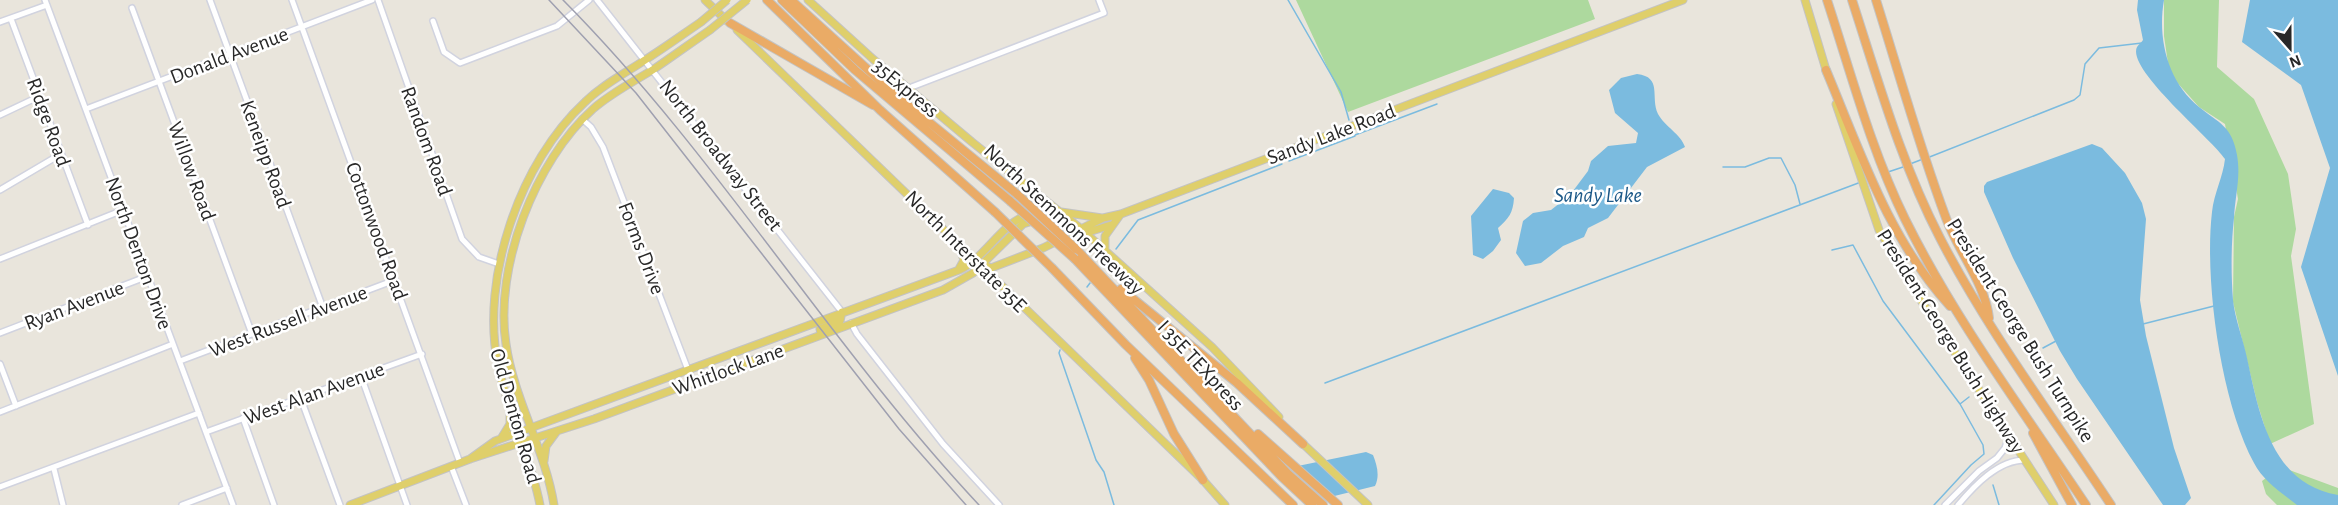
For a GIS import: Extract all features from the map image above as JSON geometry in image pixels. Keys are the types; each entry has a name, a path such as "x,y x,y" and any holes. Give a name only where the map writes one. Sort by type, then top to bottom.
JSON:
{"highway":[{"name":"North Stemmons Freeway","path":"767,0 880,110 995,212 1126,345 1293,505"},
{"name":"35Express","path":"782,0 855,70 1010,201"},
{"name":"North Stemmons Freeway","path":"791,0 889,88 1018,195 1076,249 1080,258 1226,407 1288,474 1323,505"},
{"name":"President George Bush Turnpike","path":"1827,0 1874,146 1906,220 1964,322 2086,505"},
{"name":"President George Bush Turnpike","path":"1851,0 1897,137 1928,213 1952,260 1989,321 2111,505"},
{"path":"1876,0 1916,130 1947,219 1987,302 1989,321"},
{"path":"730,23 880,110"},
{"path":"1826,70 1855,153 1893,225 1933,288 1964,322"},
{"name":"I 35E TEXpress","path":"1010,201 1080,258 1281,476 1312,505"},
{"path":"1080,258 1253,397 1303,444"},
{"path":"1126,345 1149,380 1174,434 1203,480"},
{"path":"2017,400 2072,505"},
{"path":"1226,407 1338,505"}],"main road":[{"name":"North Interstate 35E","path":"705,0 957,241 1203,480 1225,505"},
{"name":"Old Denton Road","path":"540,505 495,342 494,296 499,264 509,227 548,145 573,113 596,91 701,22 727,0"},
{"name":"Old Denton Road","path":"554,505 543,464 516,388 505,343 504,309 513,248 531,202 556,150 582,119 608,97 710,30 747,0"},
{"path":"808,0 972,142 1061,212 1212,347 1303,444 1368,505"},
{"name":"Sandy Lake Road","path":"979,264 991,268 1083,231 1103,218 1121,214 1683,0"},
{"path":"1805,0 1826,70"},
{"path":"548,145 556,150"},
{"name":"President George Bush Highway","path":"1855,153 1879,230 1913,288 2054,505"},
{"path":"979,264 1023,224 1061,212 1103,218"},
{"path":"1105,252 1105,236 1121,214"},
{"path":"1083,231 1111,225"},
{"path":"957,241 964,260 959,270"},
{"name":"Whitlock Lane","path":"470,459 484,446 499,440 687,368 979,264"},
{"name":"Whitlock Lane","path":"350,505 470,459 693,383 944,290 965,279 979,264"},
{"path":"851,323 850,315 887,300 894,294"},
{"path":"821,334 820,329 840,321 842,312"},
{"path":"495,342 505,343"},
{"path":"499,440 505,435 510,424 511,406"},
{"path":"543,464 546,446 557,430"}],"street":[{"name":"Keneipp Road","path":"210,0 323,308"},
{"name":"Cottonwood Road","path":"292,0 460,463"},
{"name":"Donald Avenue","path":"86,109 372,0"},
{"name":"Random Road","path":"378,0 462,239 478,257 499,264"},
{"path":"433,21 444,52 460,63 557,26 589,0"},
{"name":"North Broadway Street","path":"597,0 842,312"},
{"path":"909,88 1104,13 1098,0"},
{"path":"0,22 46,2"},
{"name":"North Denton Drive","path":"46,2 234,505"},
{"name":"Willow Road","path":"132,8 252,334"},
{"name":"Ridge Road","path":"11,19 88,225"},
{"path":"0,115 40,96"},
{"name":"Forms Drive","path":"582,119 591,127 603,147 693,383"},
{"path":"0,190 61,154"},
{"path":"0,259 123,210"},
{"name":"Ryan Avenue","path":"0,333 148,276"},
{"name":"West Russell Avenue","path":"180,361 395,280"},
{"path":"851,323 857,334 944,444 999,505"},
{"path":"0,412 173,344"},
{"name":"West Alan Avenue","path":"206,432 422,354"},
{"path":"0,364 16,406"},
{"path":"361,376 407,505"},
{"path":"301,399 340,505"},
{"path":"0,487 54,469 199,413"},
{"path":"243,418 274,505"},
{"path":"1946,505 1979,471 1997,458 2005,448 2009,436"},
{"path":"1958,505 1985,478 2003,465 2015,460 2025,460"},
{"path":"452,466 466,505"},
{"path":"54,469 63,505"},
{"path":"182,505 227,488"}],"green space":[{"path":"1296,0 1588,0 1595,19 1348,112"},
{"path":"2164,0 2219,0 2217,67 2254,99 2288,174 2296,229 2291,256 2314,424 2270,444 2257,402 2233,302 2234,217 2238,199 2225,124 2199,107 2169,70 2164,36"},
{"path":"2281,467 2338,488 2338,505 2277,505 2266,494 2262,481"}],"water":[{"path":"2138,0 2164,0 2162,30 2167,59 2172,72 2188,97 2224,126 2235,145 2238,171 2232,249 2233,300 2263,423 2283,461 2297,477 2315,488 2338,495 2338,505 2297,505 2262,475 2242,438 2224,375 2213,306 2210,240 2212,212 2225,159 2144,71 2137,57 2137,47 2143,40 2137,10"},
{"path":"2250,0 2338,0 2338,376 2301,267 2330,168 2301,85 2242,42"},
{"name":"Sandy Lake","path":"1637,74 1645,76 1653,83 1658,114 1680,138 1685,147 1647,167 1608,218 1588,228 1584,237 1563,246 1541,263 1525,266 1516,253 1523,221 1533,213 1551,210 1570,195 1588,171 1591,161 1608,146 1636,143 1638,133 1615,113 1609,90 1621,78"},
{"path":"2092,144 2102,148 2125,173 2142,203 2146,219 2140,300 2146,336 2174,448 2191,498 2185,505 2163,505 2077,379 2060,351 2013,258 1984,192 1987,182"},
{"path":"1493,189 1509,193 1514,198 1513,208 1498,228 1501,240 1483,259 1473,255 1471,216"},
{"path":"1366,452 1373,455 1376,463 1378,474 1375,486 1314,501 1288,468"}],"waterway":[{"path":"1288,0 1341,92 1349,120"},
{"path":"1927,158 2074,100 2080,95 2085,64 2099,48 2142,43"},
{"path":"1355,135 1437,104"},
{"path":"1289,161 1355,136"},
{"path":"1723,167 1745,167 1769,158 1781,158 1795,185 1800,204"},
{"path":"1910,164 1923,159"},
{"path":"1116,249 1138,220 1282,164"},
{"path":"1888,172 1903,167"},
{"path":"1325,383 1861,182"},
{"path":"1832,250 1853,245 1883,301 1960,404"},
{"path":"1087,287 1090,283"},
{"path":"2143,324 2214,306"},
{"path":"2043,348 2056,341"},
{"path":"1060,350 1059,353 1096,460 1104,472 1114,505"},
{"path":"1934,505 1984,454 1983,445 1960,404 1969,397"},
{"path":"1993,485 1999,505"}],"tram line":[{"path":"549,0 636,93 899,429 966,505"}],"railway":[{"path":"563,0 672,122 873,381 979,505"}]}
